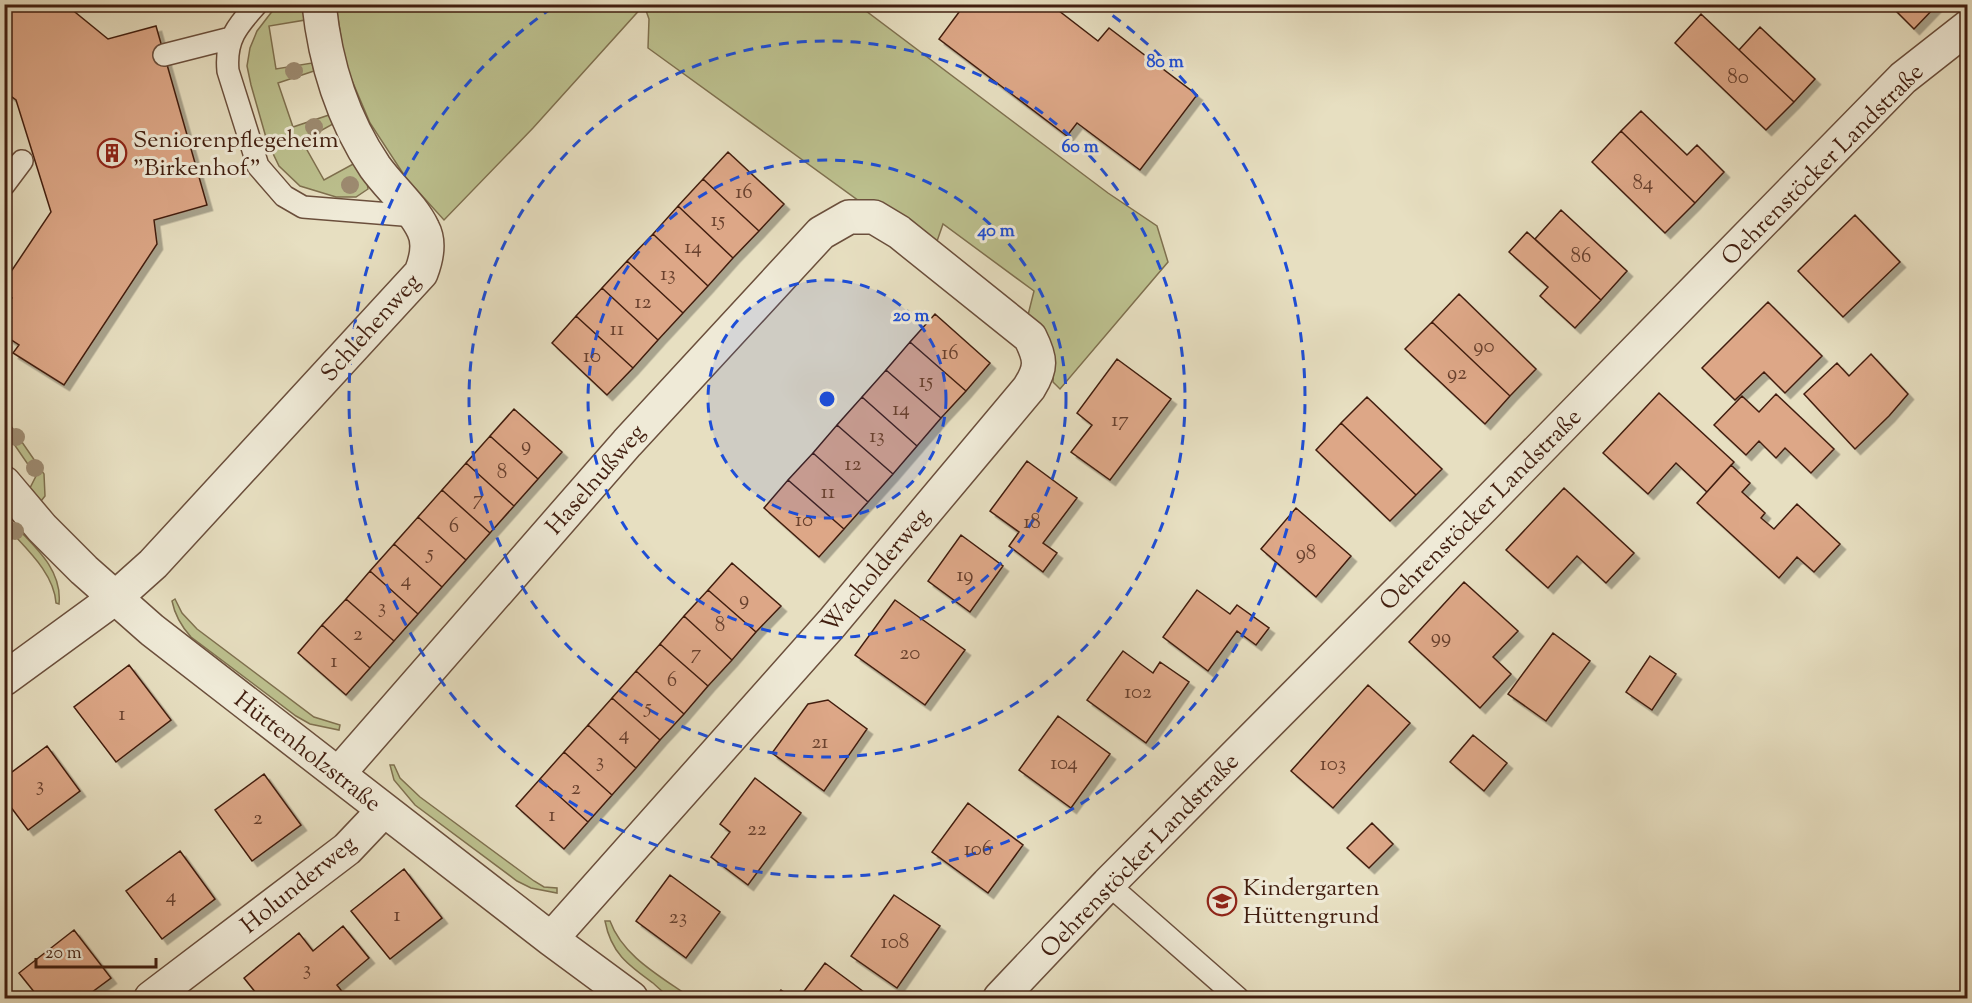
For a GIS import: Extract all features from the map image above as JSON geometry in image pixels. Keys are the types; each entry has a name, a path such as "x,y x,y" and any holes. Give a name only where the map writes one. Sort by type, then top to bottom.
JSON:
{"street":[{"name":"Schlehenweg","path":"4,679 115,598 153,564 421,273 426,262 427,246 424,231 415,216 375,167 348,118 329,64 319,4"},
{"name":"Oehrenstöcker Landstraße","path":"1009,995 1108,884 1475,515 1903,78 1968,27"},
{"name":"Haselnußweg","path":"338,774 627,443 821,234 849,217 874,217"},
{"name":"Wacholderweg","path":"551,939 832,623 1029,388 1039,372 1038,352 1030,337 898,232 874,217"},
{"name":"Hüttenholzstraße","path":"4,483 42,528 152,630 631,999"},
{"name":"Holunderweg","path":"151,999 347,849 384,810"}],"lane":[{"path":"257,4 244,18 231,38 226,55 228,71 258,166 284,196 303,207 415,216"},
{"path":"164,55 231,38"},
{"path":"4,185 22,161"},
{"path":"1108,884 1238,999"}],"green space":[{"path":"277,5 304,5 305,20 269,26 276,69 312,63 314,71 278,83 293,127 329,115 333,124 302,141 324,180 355,163 367,182 368,189 356,197 336,197 300,186 279,166 267,141 247,66 250,48 257,31"},
{"path":"336,5 644,5 533,128 444,220 406,178 370,123 345,64"},
{"path":"644,5 858,5 1108,193 1157,226 1168,262 1060,389 1053,382 1052,346 1044,334 1027,319 1034,291 943,224 935,247 873,211 648,48 649,19"},
{"path":"4,416 44,474 45,496 41,501 30,488 36,476 5,431"},
{"path":"4,514 42,554 55,577 59,590 59,604 56,603 50,581 44,570 5,525"},
{"path":"175,599 182,613 197,629 314,717 340,725 339,730 310,724 296,716 191,637 177,616 172,601"},
{"path":"390,765 394,765 400,778 420,797 534,881 544,887 557,888 557,893 531,888 517,881 415,805 394,780"},
{"path":"605,921 610,921 624,945 644,965 691,998 669,997 628,964 616,950"}],"building":[{"name":"Seniorenpflegeheim \"Birkenhof\"","path":"4,4 65,4 108,39 156,26 207,205 154,220 157,244 64,385 13,353 19,345 4,335 4,309 12,298 4,293 4,282 51,212 16,100 4,91"},
{"path":"965,4 1050,4 1098,41 1109,28 1197,95 1140,170 1077,123 1067,136 939,39"},
{"path":"1889,4 1938,4 1914,29"},
{"path":"1701,14 1794,102 1766,130 1675,43"},
{"path":"1760,27 1815,79 1794,102 1739,50"},
{"path":"1641,111 1687,155 1697,145 1724,172 1695,203 1621,131"},
{"path":"1621,131 1695,203 1665,233 1592,162"},
{"path":"728,152 784,204 759,231 703,179"},
{"path":"703,179 759,231 733,258 678,206"},
{"path":"678,206 733,258 708,286 653,234"},
{"path":"1561,210 1627,271 1601,300 1535,239"},
{"path":"1855,215 1900,262 1843,317 1798,271"},
{"path":"1527,232 1601,300 1575,328 1540,296 1548,287 1509,252"},
{"path":"653,234 708,286 683,313 627,261"},
{"path":"627,261 683,313 658,340 602,288"},
{"path":"602,288 658,340 633,368 576,316"},
{"path":"1459,294 1536,369 1510,396 1432,322"},
{"path":"1768,302 1822,356 1785,393 1764,372 1735,400 1702,368"},
{"path":"935,314 990,363 966,391 910,342"},
{"path":"576,316 633,368 607,395 552,343"},
{"path":"1432,322 1510,396 1485,424 1405,349"},
{"path":"910,342 966,391 941,418 886,370"},
{"path":"1871,354 1908,394 1855,449 1804,394 1837,363 1849,376"},
{"path":"1117,359 1171,399 1110,480 1071,452 1092,425 1077,413"},
{"path":"886,370 941,418 917,446 862,397"},
{"path":"1659,393 1734,462 1707,492 1676,463 1648,494 1603,453"},
{"path":"1776,394 1834,449 1811,473 1785,448 1776,458 1759,441 1746,455 1714,425 1742,396 1759,412"},
{"path":"862,397 917,446 893,474 837,425"},
{"path":"1367,397 1442,469 1416,495 1341,423"},
{"path":"514,409 562,452 538,479 490,436"},
{"path":"1341,423 1416,495 1390,521 1316,450"},
{"path":"837,425 893,474 868,502 813,453"},
{"path":"490,436 538,479 514,506 466,463"},
{"path":"813,453 868,502 844,529 788,480"},
{"path":"1027,461 1077,498 1043,543 1057,553 1043,572 1009,546 1019,532 990,511"},
{"path":"466,463 514,506 490,533 442,490"},
{"path":"1731,465 1750,483 1742,492 1765,513 1761,518 1774,529 1797,504 1840,544 1814,572 1797,557 1779,578 1697,503"},
{"path":"788,480 844,529 819,557 764,508"},
{"path":"1564,488 1634,553 1606,583 1577,556 1548,588 1506,550"},
{"path":"442,490 490,533 466,560 418,517"},
{"path":"1296,508 1351,556 1316,597 1261,549"},
{"path":"418,517 466,560 442,587 394,544"},
{"path":"961,535 1003,566 970,612 928,581"},
{"path":"394,544 442,587 418,614 370,571"},
{"path":"732,563 781,606 756,632 708,590"},
{"path":"370,571 418,614 394,641 346,599"},
{"path":"1464,582 1518,631 1493,657 1511,674 1480,708 1409,642"},
{"path":"708,590 756,632 732,660 684,616"},
{"path":"1197,590 1230,614 1237,605 1269,628 1256,645 1237,631 1208,671 1163,637"},
{"path":"346,599 394,641 370,668 322,625"},
{"path":"895,600 965,650 925,705 855,655"},
{"path":"684,616 732,660 708,686 660,644"},
{"path":"322,625 370,668 346,695 298,653"},
{"path":"1553,633 1590,661 1546,721 1508,694"},
{"path":"660,644 708,686 684,714 636,671"},
{"path":"1123,651 1153,673 1160,662 1189,682 1146,743 1087,700"},
{"path":"1650,656 1676,674 1652,710 1626,692"},
{"path":"129,665 171,720 116,762 74,707"},
{"path":"636,671 684,714 660,740 612,698"},
{"path":"1368,685 1410,723 1333,808 1291,771"},
{"path":"612,698 660,740 636,768 588,725"},
{"path":"828,700 867,729 824,791 772,753 808,704"},
{"path":"1058,716 1110,754 1071,808 1019,770"},
{"path":"588,725 636,768 612,795 564,752"},
{"path":"1473,735 1507,763 1484,791 1450,762"},
{"path":"47,746 80,791 28,830 4,798 4,778"},
{"path":"564,752 612,795 588,822 540,779"},
{"path":"264,774 301,825 252,861 215,810"},
{"path":"755,778 801,813 748,885 711,857 730,832 720,824"},
{"path":"540,779 588,822 564,849 516,806"},
{"path":"968,803 1023,845 988,893 932,852"},
{"path":"1372,823 1393,844 1369,868 1347,848"},
{"path":"180,851 215,899 162,939 126,891"},
{"path":"404,869 442,918 390,959 351,911"},
{"path":"670,875 720,912 686,958 636,921"},
{"path":"894,895 940,926 897,988 851,956"},
{"path":"343,926 369,958 337,985 344,994 338,998 260,998 244,978 299,933 313,951"},
{"path":"74,930 111,978 84,998 39,998 19,973"},
{"path":"825,963 872,998 799,998"},
{"path":"781,990 793,998 775,998"}],"place":[{"name":"Seniorenpflegeheim \"Birkenhof\"","path":"112,153"},
{"name":"Kindergarten Hüttengrund","path":"1222,901"}]}
